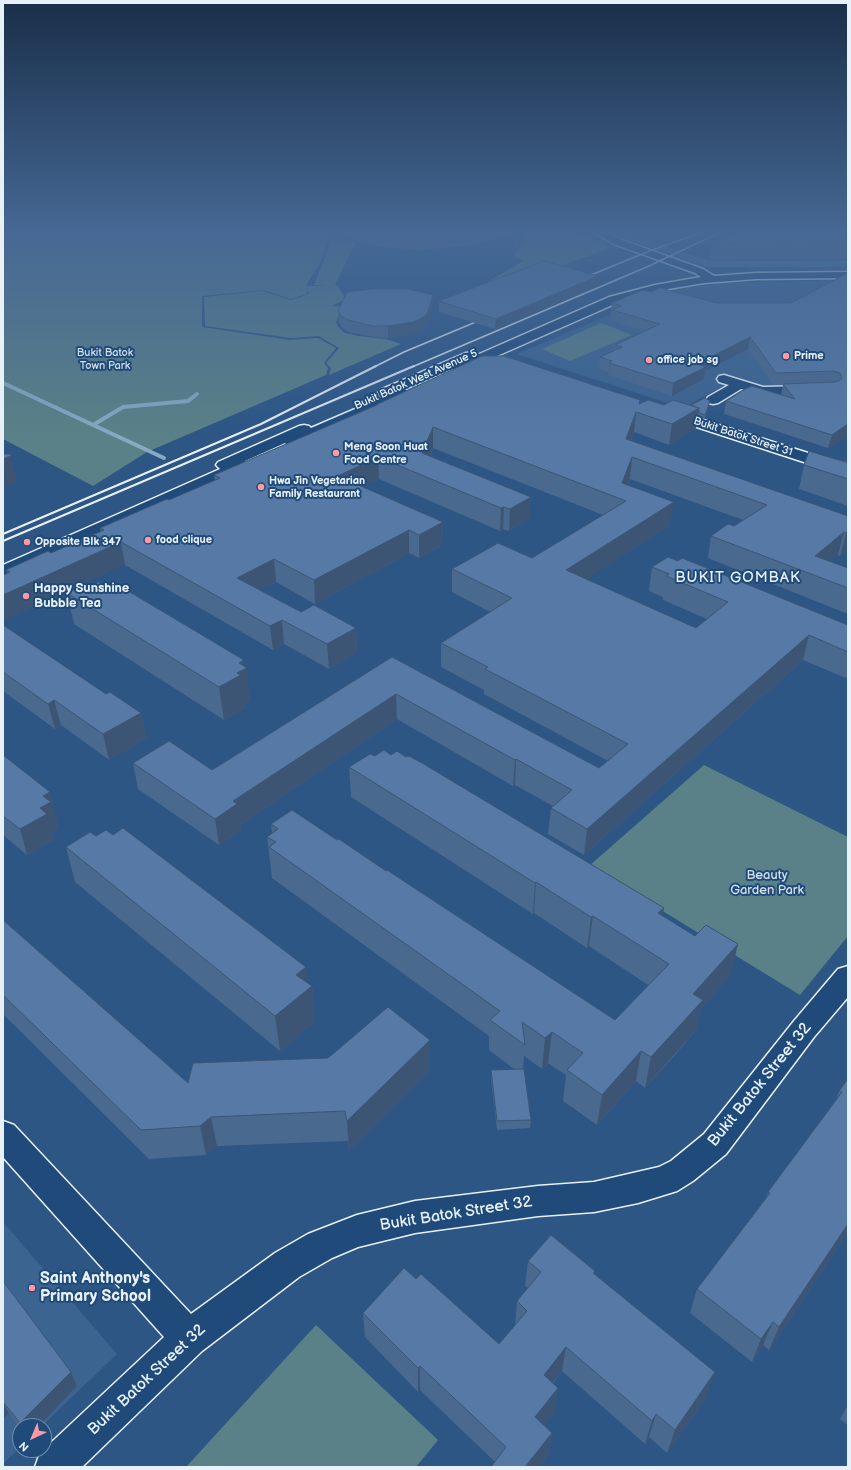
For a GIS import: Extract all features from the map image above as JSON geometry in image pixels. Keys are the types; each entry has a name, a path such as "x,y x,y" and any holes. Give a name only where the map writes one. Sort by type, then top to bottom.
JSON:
{"street":[{"name":"Bukit Batok West Avenue 5","path":"3,562 605,300"},
{"name":"Bukit Batok West Avenue 5","path":"3,572 484,353"},
{"path":"484,353 507,360"},
{"path":"724,379 765,391 823,389"},
{"path":"713,400 740,384"},
{"name":"Bukit Batok Street 31","path":"653,408 812,460 848,469"},
{"name":"Bukit Batok Street 32","path":"54,1467 189,1338 287,1265 320,1246 357,1231 415,1218 538,1201 594,1197 638,1188 666,1180 682,1171 715,1144 804,1029 834,996 848,977"},
{"path":"3,1135 189,1338"}],"shaded area":[{"path":"645,300 848,300 848,382 760,391 730,382 683,408 517,354"},
{"name":"Saint Anthony's Primary School","path":"3,1222 117,1354 50,1418 12,1418 12,1455 3,1464"}],"green space":[{"name":"Bukit Batok Town Park","path":"3,300 202,300 202,327 290,340 318,338 336,348 324,363 328,368 326,375 147,452 93,486 3,439"},
{"name":"Bukit Batok Town Park","path":"204,300 345,300 331,306 346,307 345,312 338,317 336,322 338,327 345,333 386,339 401,344 329,375 331,368 326,363 339,348 319,336 291,338 205,326"},
{"path":"601,323 632,335 570,361 542,349"},
{"name":"Beauty Garden Park","path":"704,765 848,837 848,936 800,995 589,866"},
{"path":"316,1325 438,1440 416,1467 186,1467"}],"building":[{"path":"343,300 432,300 427,314 422,318 413,322 388,326 373,326 348,320 341,316 338,311"},
{"path":"443,300 542,300 496,319 439,301"},
{"path":"620,300 704,300 717,303 791,303 797,300 848,300 848,424 832,435 726,401 752,386 795,399 783,384 834,382 839,381 842,378 840,373 834,371 776,373 750,337 697,364 706,367 673,383 609,363 612,361 600,357 622,347 615,345 660,324 612,310 621,306 612,303"},
{"path":"482,356 504,356 640,400 639,404 648,400 664,405 673,400 699,408 672,424 636,412 626,439 848,516 848,531 846,533 844,532 815,556 848,568 848,588 711,536 728,524 734,526 767,505 632,457 622,483 674,502 566,570 696,628 728,602 666,576 669,574 652,567 668,557 678,561 682,558 848,625 848,652 809,635 587,829 551,808 572,790 396,694 233,801 237,804 215,819 133,763 169,741 212,770 392,657 599,768 628,744 485,669 488,667 441,643 512,598 452,569 498,543 532,558 626,501 433,427 422,453 531,497 510,509 504,507 501,508 378,457 338,476 443,522 419,535 409,530 314,580 274,559 237,578 301,612 314,605 356,628 327,644 282,620 270,626 121,542 3,595 3,575 10,572 6,570 48,551 51,553 104,530 100,528 220,478 214,475 377,405"},
{"path":"705,398 710,401 705,415 699,413 699,408 691,405"},
{"path":"809,451 848,463 848,479 804,465"},
{"path":"3,454 11,454 11,456 3,459"},
{"path":"99,582 106,586 113,582 244,660 239,663 247,668 237,673 241,675 219,687 67,593 85,584 89,587"},
{"path":"3,625 106,694 110,692 141,713 103,734 54,700 48,704 3,672"},
{"path":"384,750 391,755 397,751 406,757 409,756 422,763 664,908 658,913 695,936 706,925 738,944 693,994 703,1000 651,1057 641,1051 602,1095 567,1070 583,1053 552,1032 545,1038 522,1022 525,1045 490,1020 500,1011 269,847 276,842 267,837 278,829 271,824 292,810 337,840 339,839 386,871 387,870 615,1020 669,964 593,916 591,917 536,882 535,883 349,767 370,754 375,756"},
{"path":"3,755 50,792 43,796 51,802 40,808 47,814 20,829 3,816"},
{"path":"123,828 306,967 296,975 312,986 275,1016 66,847 90,832 96,836 106,830 113,835"},
{"path":"3,920 188,1083 193,1063 328,1058 388,1007 430,1040 347,1121 345,1111 211,1117 200,1126 141,1130 3,995"},
{"path":"524,1069 531,1120 497,1121 491,1070"},
{"path":"848,1079 848,1224 779,1327 773,1322 761,1339 697,1289 770,1193 768,1192 842,1092 839,1091"},
{"path":"551,1235 595,1271 593,1273 715,1372 675,1430 656,1414 652,1421 566,1347 544,1375 558,1388 535,1417 552,1433 525,1467 491,1467 506,1447 420,1366 418,1368 363,1313 404,1268 416,1279 421,1274 499,1344 527,1311 517,1301 541,1272 528,1261"},
{"path":"3,1281 71,1372 25,1418 16,1418 3,1402"}],"waterway":[{"path":"3,383 93,425"},
{"path":"93,425 123,407 188,401 197,394"},
{"path":"93,425 164,458"}],"railway":[{"path":"412,367 570,300"},
{"path":"376,366 404,352 483,319"},
{"path":"3,534 261,424 376,366"},
{"path":"3,541 414,366"}],"place":[{"name":"Prime","path":"786,356"},
{"name":"office job sg","path":"649,360"},
{"name":"Meng Soon Huat Food Centre","path":"336,453"},
{"name":"Hwa Jin Vegetarian Family Restaurant","path":"261,487"},
{"name":"food clique","path":"148,540"},
{"name":"Opposite Blk 347","path":"27,542"},
{"name":"Happy Sunshine Bubble Tea","path":"26,596"},
{"name":"Saint Anthony's Primary School","path":"32,1288"}],"district":[{"name":"BUKIT GOMBAK","path":"738,578"}]}
